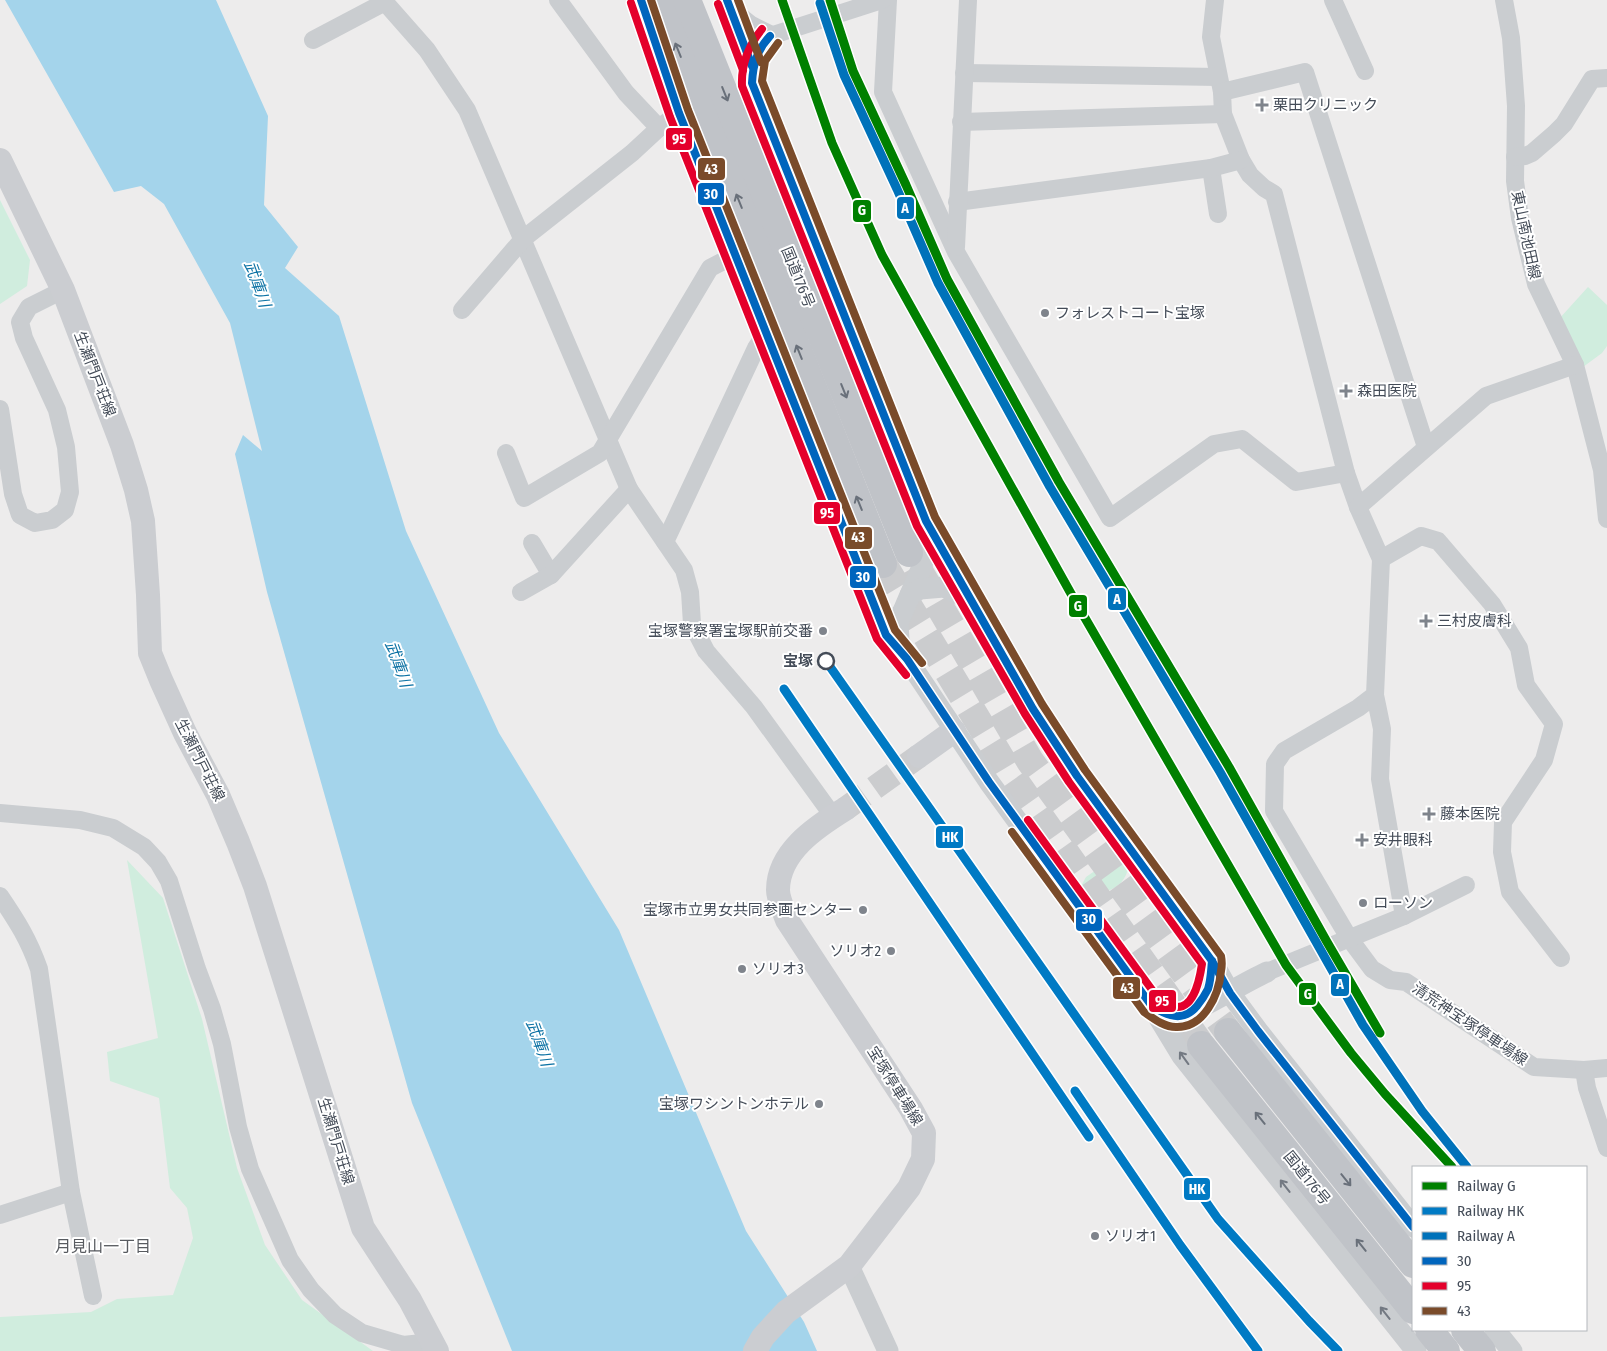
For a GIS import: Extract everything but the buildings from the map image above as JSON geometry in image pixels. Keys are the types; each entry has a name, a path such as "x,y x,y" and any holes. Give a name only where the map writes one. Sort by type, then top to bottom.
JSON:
{"highway":[{"name":"国道176号","path":"658,0 884,564"},
{"name":"国道176号","path":"687,0 909,553"},
{"name":"国道176号","path":"1228,1032 1412,1263"},
{"name":"国道176号","path":"1201,1045 1412,1309"},
{"path":"1430,1331 1446,1351"},
{"path":"1466,1331 1482,1351"}],"main road":[{"name":"生瀬門戸荘線","path":"0,160 63,290 122,445 136,490 143,521 150,653 185,733 218,796 255,886 363,1228 410,1300 434,1346"},
{"path":"919,756 954,731"},
{"name":"宝塚停車場線","path":"756,1351 763,1338 786,1312 840,1273 909,1188 923,1159 924,1133 911,1109 787,920 778,891 780,872 791,852 804,839 839,813"}],"street":[{"path":"558,0 626,94 659,128"},
{"path":"641,0 679,113 886,635 907,659 1020,826 1151,1005 1182,1056 1416,1351"},
{"path":"752,66 760,47 770,36 882,0"},
{"path":"888,0 883,92 956,252 1110,518 1214,444 1242,439 1296,482 1346,473"},
{"path":"956,252 968,0"},
{"path":"1216,0 1211,37 1220,84 1223,114 1241,160 1250,175 1264,188 1274,194 1346,473 1381,559 1375,695 1382,729 1380,779 1404,916"},
{"path":"1333,0 1365,70"},
{"name":"東山南池田線","path":"1504,0 1511,38 1516,106 1515,157 1520,218 1536,284 1575,365 1602,470 1607,519"},
{"path":"314,40 384,1 427,50 467,110 629,489 684,570 690,592 692,624 706,651 754,706 839,813"},
{"path":"728,5 750,26 770,36"},
{"path":"728,5 752,66 752,83 926,521 969,599 1033,709 1077,776 1212,961 1230,993 1412,1226"},
{"path":"964,73 1220,84 1306,72 1426,448"},
{"path":"1515,157 1532,154 1564,124 1592,79 1607,78"},
{"path":"462,310 523,240 679,113"},
{"path":"961,122 1223,114"},
{"path":"957,202 1211,168 1241,160"},
{"path":"1211,168 1218,214"},
{"path":"506,453 524,498 600,453 710,268 735,255"},
{"path":"0,409 12,486 20,515 35,523 52,520 65,510 70,492 66,447 57,410 24,338 20,322 29,307 63,290"},
{"path":"665,542 756,348 766,333"},
{"path":"1358,506 1486,396 1575,365"},
{"path":"521,592 551,575 629,489"},
{"path":"907,659 899,640 898,624 922,567 926,521"},
{"path":"1381,559 1421,536 1438,541 1492,604 1519,648 1526,685 1554,724 1544,760 1503,822 1502,852 1510,892 1561,958"},
{"path":"532,543 551,575"},
{"path":"910,595 920,589 944,587 969,599"},
{"name":"清荒神宝塚停車場線","path":"1375,695 1358,708 1284,751 1275,764 1274,810 1349,938 1372,969 1390,980 1406,982 1534,1067 1584,1070 1607,1068"},
{"path":"0,813 80,820 113,828 144,847 158,862 169,882 212,1009 222,1044 238,1127 250,1169 290,1260 311,1290 335,1315 362,1333 403,1345 434,1346"},
{"path":"1151,1005 1162,1013 1180,1018 1230,993 1249,980 1404,916 1466,885"},
{"path":"0,896 19,924 32,948 39,969 70,1192 94,1296"},
{"path":"1212,961 1229,970 1247,974 1267,972"},
{"path":"1187,1014 1197,1007 1208,990 1212,961"},
{"path":"1258,1031 1250,1010 1252,990 1267,972"},
{"path":"1584,1070 1587,1088 1607,1148"},
{"path":"0,1215 70,1192"},
{"path":"840,1273 888,1351"},
{"path":"1496,1331 1512,1351"}],"green space":[{"path":"0,200 30,260 27,286 0,304"},
{"path":"1588,287 1607,305 1607,346 1602,353 1583,367 1559,319"},
{"path":"1112,859 1123,862 1128,869 1123,881 1115,888 1092,896 1086,893 1081,886 1086,877"},
{"path":"127,860 163,898 202,1019 237,1168 265,1245 302,1300 373,1351 0,1351 0,1317 91,1312 117,1299 173,1295 193,1238 187,1208 170,1188 159,1098 110,1081 107,1052 158,1038"}],"water":[{"name":"武庫川","path":"5,0 216,0 268,116 264,205 298,247 285,268 339,316 406,531 499,733 619,930 746,1231 804,1322 817,1351 512,1351 412,1103 267,592 235,454 243,435 262,451 230,323 164,204 141,186 114,192"}],"tunnel":[{"path":"883,564 1012,777 1201,1045"},
{"path":"916,566 1030,761 1228,1032"},
{"path":"845,809 919,756"}],"rail line":[{"name":"G","path":"782,0 832,143 882,255 1074,599 1286,965 1351,1053 1385,1094 1451,1166"},
{"name":"G","path":"830,0 853,71 947,279 1059,482 1229,767 1380,1033"},
{"name":"A","path":"820,3 844,75 938,283 1050,487 1220,772 1363,1025 1422,1111 1466,1166"},
{"name":"HK","path":"826,661 1218,1219 1338,1351"},
{"name":"HK","path":"784,689 1089,1137"},
{"name":"HK","path":"1075,1091 1180,1245 1258,1351"}],"transit line":[{"name":"30","path":"641,0 679,113 886,635 907,659 989,782 1151,1005 1168,1015 1174,1016 1186,1015 1192,1011 1208,989 1212,961"},
{"name":"43","path":"651,0 688,110 895,630 922,663"},
{"name":"30","path":"727,0 752,66"},
{"name":"43","path":"738,0 761,62"},
{"name":"95","path":"631,3 670,117 877,639 906,675"},
{"name":"95","path":"718,4 743,70"},
{"name":"95","path":"762,29 746,56 742,86 917,526 1025,714 1069,782 1202,964 1196,990 1188,1002 1183,1006 1174,1007 1158,998 1028,820"},
{"name":"30","path":"770,36 756,58 752,83 926,521 1033,709 1077,776 1212,961 1230,993 1258,1031 1412,1226"},
{"name":"43","path":"778,43 765,61 762,81 935,517 1042,704 1085,770 1221,956 1222,967 1217,990 1213,1000 1202,1016 1186,1026 1172,1027 1155,1020 1144,1012 1012,832"}],"place":[{"name":"栗田クリニック","path":"1262,105"},
{"name":"フォレストコート宝塚","path":"1045,313"},
{"name":"森田医院","path":"1346,391"},
{"name":"三村皮膚科","path":"1426,621"},
{"name":"宝塚警察署宝塚駅前交番","path":"823,631"},
{"name":"宝塚","path":"826,661"},
{"name":"藤本医院","path":"1429,814"},
{"name":"安井眼科","path":"1362,840"},
{"name":"ローソン","path":"1363,903"},
{"name":"宝塚市立男女共同参画センター","path":"863,910"},
{"name":"ソリオ2","path":"891,951"},
{"name":"ソリオ3","path":"742,969"},
{"name":"宝塚ワシントンホテル","path":"819,1104"},
{"name":"ソリオ1","path":"1095,1236"}],"district":[{"name":"月見山一丁目","path":"103,1246"}]}
